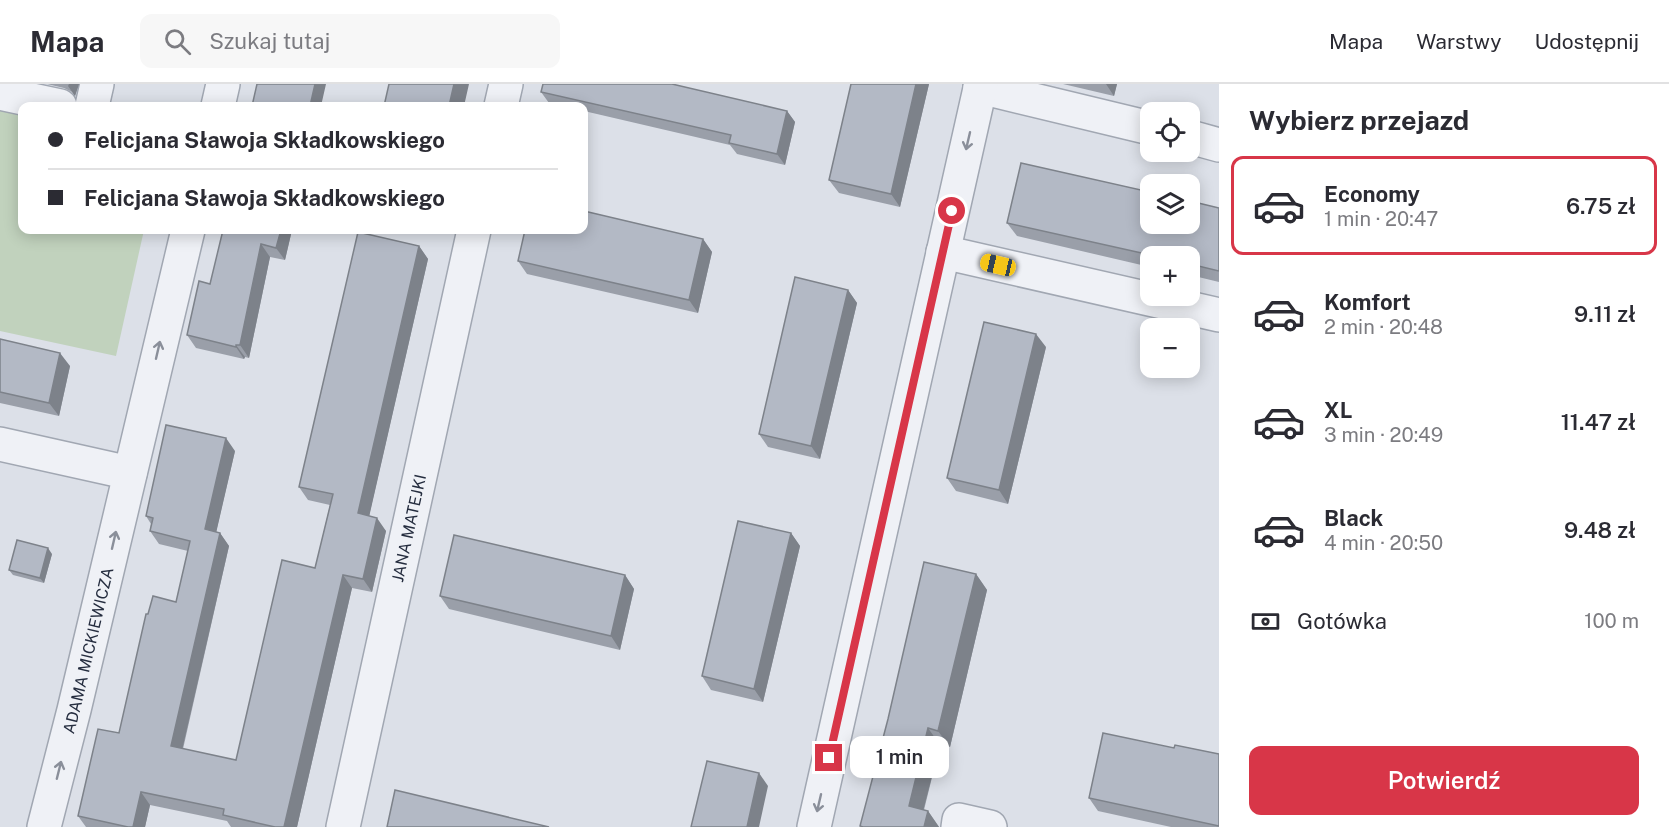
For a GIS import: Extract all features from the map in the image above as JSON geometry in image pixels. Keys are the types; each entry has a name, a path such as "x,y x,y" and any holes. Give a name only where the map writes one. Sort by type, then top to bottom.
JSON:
{"street":[{"path":"93,102 97,84"},
{"path":"219,102 223,84"},
{"path":"502,102 506,84"},
{"path":"814,827 980,86 1140,126"},
{"path":"0,93 42,102"},
{"path":"1200,140 1219,145"},
{"name":"ADAMA MICKIEWICZA","path":"44,827 187,234"},
{"name":"JANA MATEJKI","path":"343,827 473,234"},
{"path":"943,252 1219,315"},
{"path":"0,444 130,474"},
{"path":"958,827 959,820 990,827"}],"green space":[{"path":"0,102 18,106 18,234 143,234 116,356 0,331"}],"building":[{"path":"257,84 315,84 311,102 253,102"},
{"path":"389,84 454,84 450,102 385,102"},
{"path":"543,84 672,84 787,111 777,154 729,143 731,135 541,92"},
{"path":"851,84 916,84 891,194 829,180"},
{"path":"1021,163 1140,190 1140,234 1200,234 1200,203 1219,208 1219,271 1200,266 1200,246 1140,246 1140,253 1007,223"},
{"path":"588,212 703,239 689,300 518,261 524,234 588,234"},
{"path":"222,234 280,234 276,248 261,244 240,345 236,347 187,335 199,281 210,284"},
{"path":"358,234 419,246 358,513 377,518 363,579 343,575 284,827 223,815 224,809 141,792 133,827 78,816 98,729 119,733 146,614 148,614 153,596 176,602 190,541 150,531 153,518 146,516 166,425 226,438 205,529 220,533 171,746 236,760 282,560 315,568 333,494 299,487"},
{"path":"795,277 848,290 811,446 759,434"},
{"path":"984,322 1036,334 999,490 947,478"},
{"path":"0,339 60,353 49,403 0,392"},
{"path":"738,521 791,533 754,689 702,676"},
{"path":"454,535 625,575 611,636 440,596"},
{"path":"17,540 48,548 40,578 9,570"},
{"path":"924,562 976,574 938,731 928,728 909,806 928,811 924,827 863,827 860,826 888,719"},
{"path":"1103,733 1174,748 1175,745 1219,754 1219,826 1089,798"},
{"path":"707,761 759,773 747,827 691,827"},
{"path":"395,790 549,827 387,827"}],"route":[{"path":"829,758 952,211"}]}
